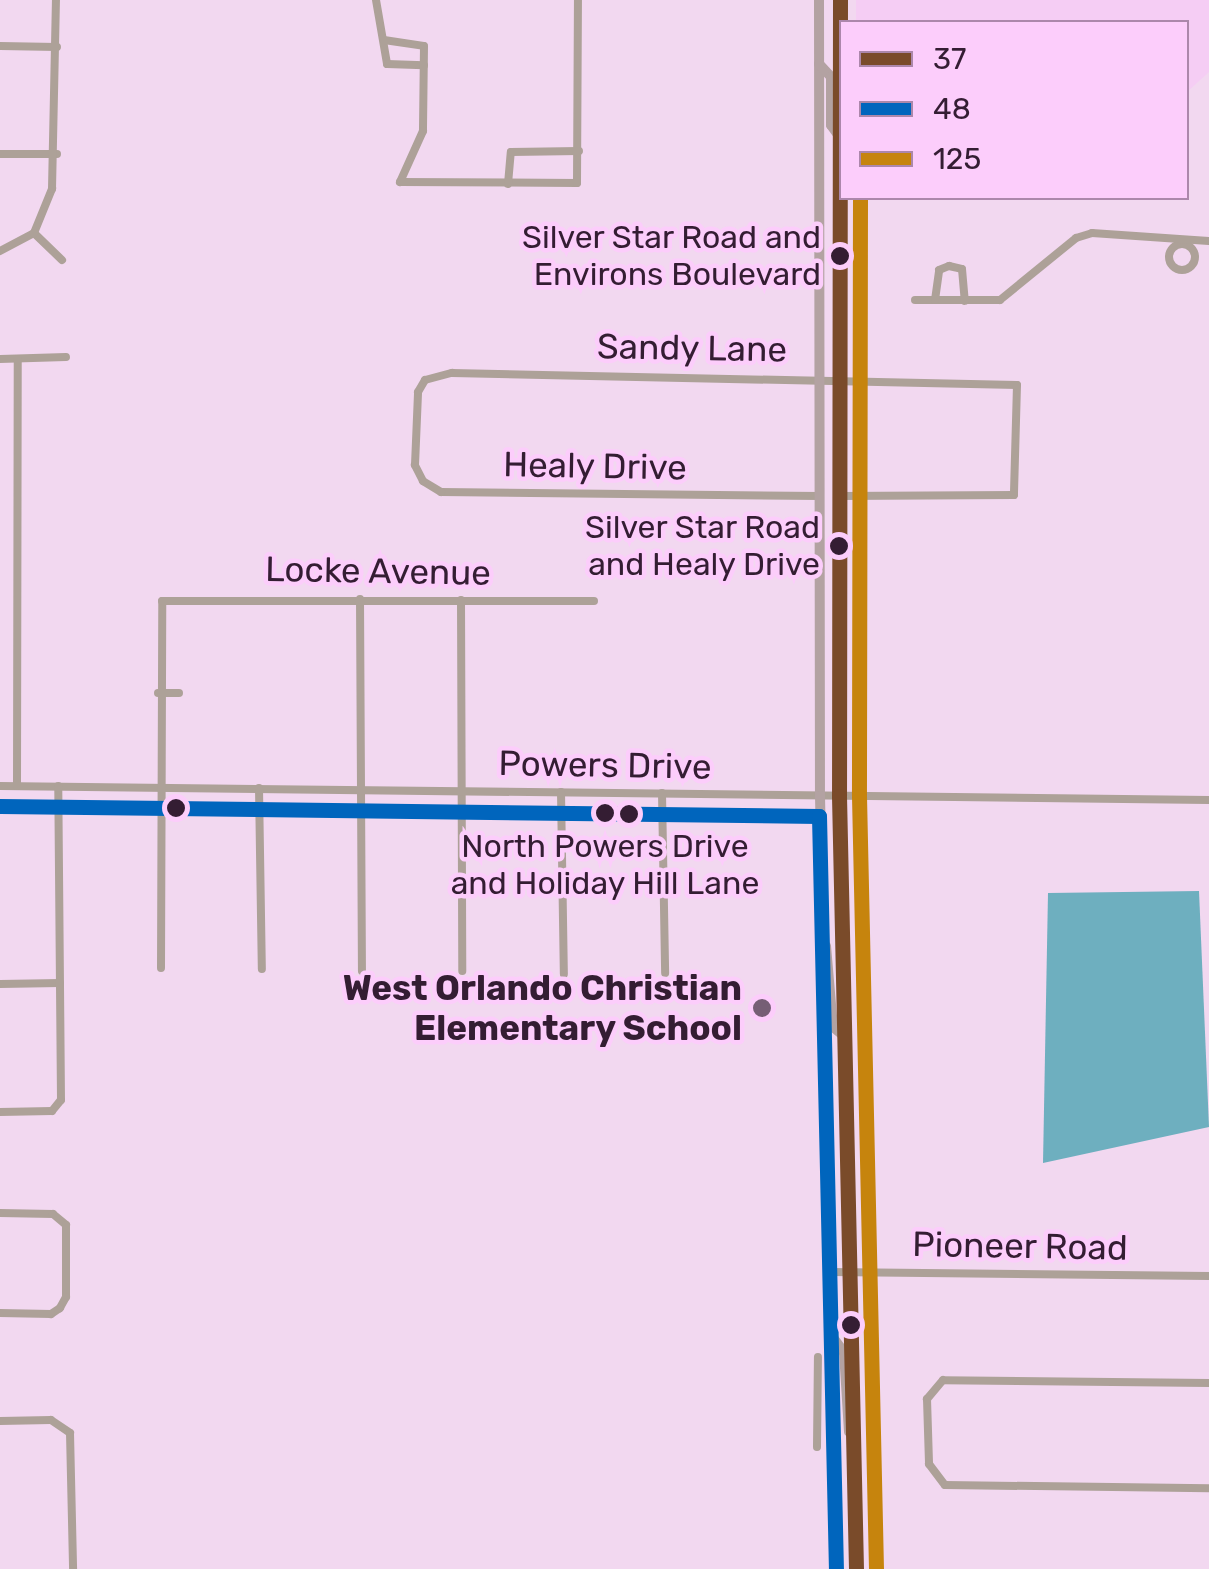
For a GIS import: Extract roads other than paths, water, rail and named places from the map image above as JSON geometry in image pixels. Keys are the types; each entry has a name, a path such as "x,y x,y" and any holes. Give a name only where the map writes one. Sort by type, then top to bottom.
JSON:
{"main road":[{"path":"819,0 820,796 836,1569"},
{"path":"819,64 831,77 831,124 839,136"},
{"path":"840,200 839,796 856,1569"},
{"path":"822,936 832,964 833,1027 845,1037"},
{"path":"831,1336 844,1352 846,1419 854,1448"}],"street":[{"path":"0,251 34,233 47,210 56,154 56,0"},
{"path":"376,0 387,64 424,64"},
{"path":"384,40 421,42 424,64 422,131 400,182 577,183 578,0"},
{"path":"0,46 57,47"},
{"path":"508,184 512,152 580,152"},
{"path":"0,154 56,154"},
{"path":"34,233 62,260"},
{"path":"915,300 965,301 1013,294 1076,238 1209,240"},
{"path":"935,300 939,270 949,266 962,270 965,301"},
{"path":"0,359 66,358"},
{"path":"17,786 18,360"},
{"name":"Sandy Lane","path":"413,432 418,392 437,374 1009,381 1020,397 1018,484 1005,498 840,496"},
{"name":"Healy Drive","path":"413,432 415,465 424,481 441,492 820,496"},
{"path":"360,598 362,971"},
{"name":"Locke Avenue","path":"158,694 162,601 360,598 594,602"},
{"path":"461,600 462,971"},
{"path":"161,968 158,694 179,693"},
{"name":"Powers Drive","path":"0,786 1209,800"},
{"path":"0,1112 52,1110 61,1100 58,786"},
{"path":"259,788 262,969"},
{"path":"561,792 564,974"},
{"path":"662,793 665,973"},
{"path":"0,984 60,983"},
{"path":"0,1213 60,1217 66,1259 60,1308 0,1313"},
{"name":"Pioneer Road","path":"830,1272 1209,1276"},
{"path":"817,1447 818,1357"},
{"path":"1209,1383 944,1380 927,1399 929,1464 944,1484 1209,1488"},
{"path":"0,1421 66,1426 73,1569"}],"water":[{"path":"1199,891 1209,1127 1043,1163 1048,893"}],"place":[{"name":"Silver Star Road and Environs Boulevard","path":"840,256"},
{"name":"Silver Star Road and Healy Drive","path":"839,546"},
{"name":"North Powers Drive and Holiday Hill Lane","path":"605,813"},
{"name":"West Orlando Christian Elementary School","path":"762,1008"}]}
